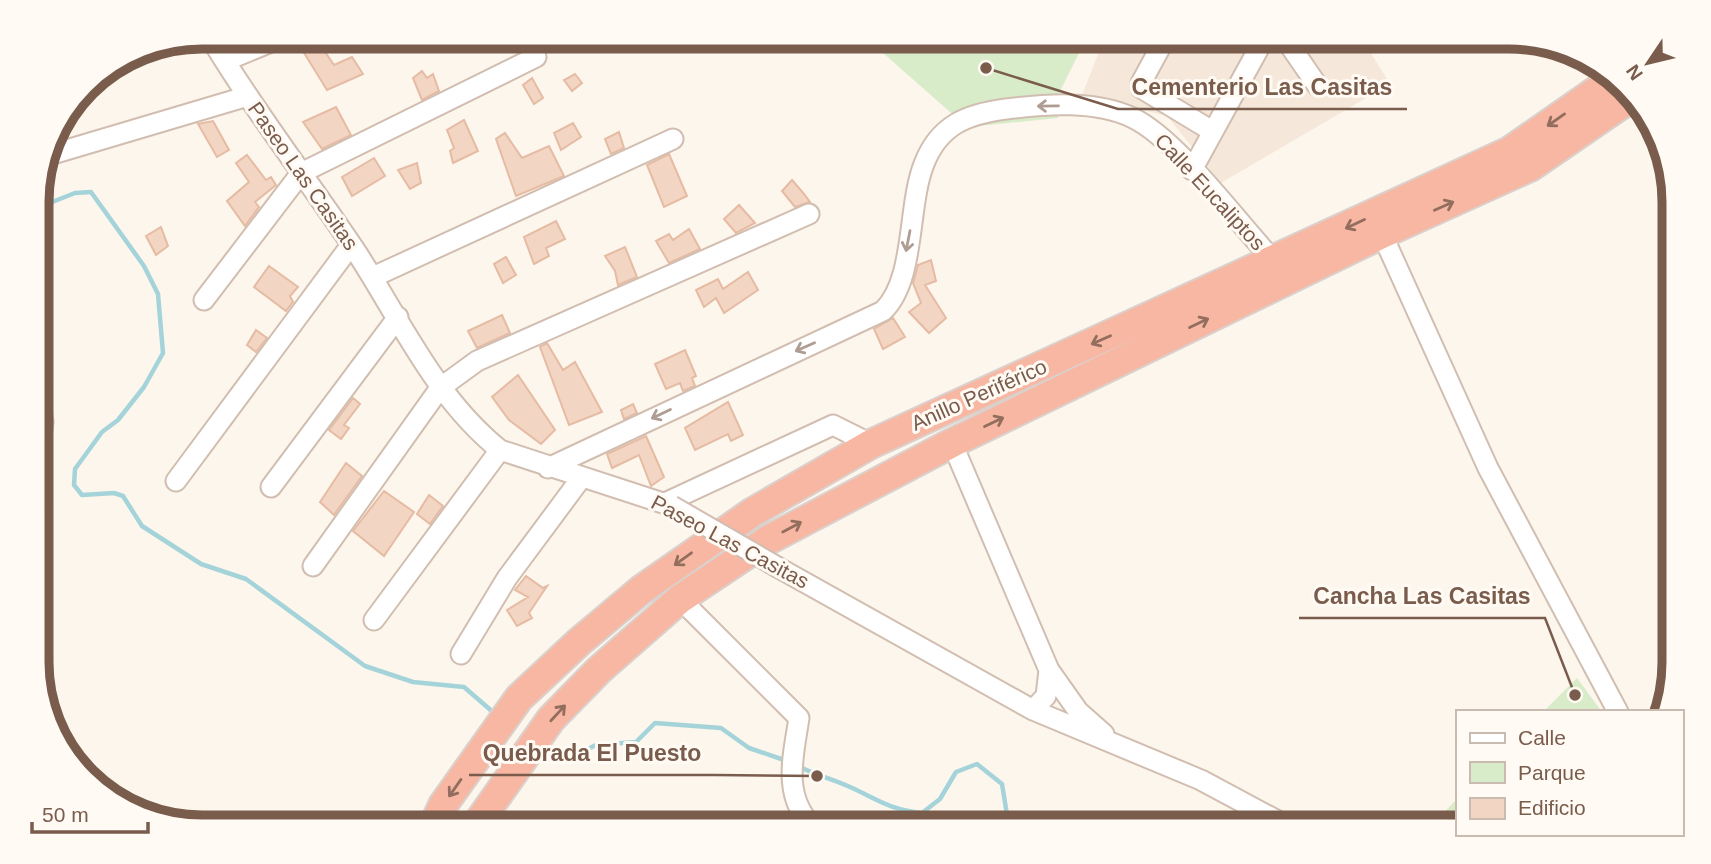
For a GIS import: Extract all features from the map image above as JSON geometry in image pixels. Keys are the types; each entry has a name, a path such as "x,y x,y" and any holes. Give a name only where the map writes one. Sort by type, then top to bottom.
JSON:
{"highway":[{"name":"Anillo Periférico","path":"438,815 519,698 579,642 690,554 753,512 871,444 1510,151 1606,84"},
{"name":"Anillo Periférico","path":"483,815 551,719 599,670 680,599 768,540 952,443 1382,234 1530,167 1625,102"}],"street":[{"name":"Paseo Las Casitas","path":"218,49 373,277 440,388 500,450 548,468 669,504 1033,710 1201,780 1267,815"},
{"path":"225,61 254,49"},
{"path":"1160,49 1141,88 1212,131"},
{"path":"1192,170 1258,49"},
{"path":"1292,49 1317,85"},
{"path":"204,300 301,173 536,57"},
{"path":"58,152 248,96"},
{"name":"Calle Eucaliptos","path":"548,468 722,384 883,311 897,292 923,166 934,144 948,127 967,116 1026,107 1083,106 1130,116 1160,136 1275,261"},
{"path":"373,277 673,139"},
{"path":"313,566 440,388 498,350 809,214"},
{"path":"1382,234 1489,468 1617,710"},
{"path":"176,481 351,246"},
{"path":"271,487 398,317"},
{"path":"669,504 833,425 871,444"},
{"path":"952,443 1049,670 1078,711 1121,748"},
{"path":"374,620 500,450"},
{"path":"461,654 508,578 582,477"},
{"path":"680,599 799,718 791,787 793,800 804,815"},
{"path":"1033,710 1046,696 1049,670"}],"shaded area":[{"path":"1100,49 1368,49 1390,84 1221,183 1167,116 1082,95"}],"green space":[{"path":"879,49 1081,49 1056,99 1058,118 967,127"},
{"path":"1577,678 1601,710 1545,710"},
{"path":"1456,800 1456,815 1442,815"}],"building":[{"path":"302,49 323,49 334,65 352,57 363,74 327,90"},
{"path":"422,71 427,78 433,74 439,91 422,100 413,78"},
{"path":"575,74 582,83 572,91 564,80"},
{"path":"532,78 543,98 534,104 523,85"},
{"path":"336,107 351,135 322,149 303,122"},
{"path":"464,120 478,151 453,163 450,151 454,148 447,130"},
{"path":"213,121 229,150 217,157 198,124"},
{"path":"573,123 581,137 561,150 554,133"},
{"path":"619,132 624,148 611,154 605,139"},
{"path":"505,133 522,158 549,146 564,176 516,196 496,139"},
{"path":"669,154 687,196 664,207 647,165"},
{"path":"247,155 266,180 271,177 276,185 255,202 259,207 245,226 227,201 249,182 236,163"},
{"path":"374,158 385,176 352,196 342,177"},
{"path":"417,163 421,183 410,189 398,170"},
{"path":"792,180 810,202 795,207 782,191"},
{"path":"739,205 755,223 736,233 724,219"},
{"path":"556,221 565,239 546,248 549,256 534,264 524,237"},
{"path":"161,227 168,246 156,255 146,236"},
{"path":"689,229 700,249 669,263 656,241 669,234 673,240"},
{"path":"625,247 637,277 618,285 615,271 605,256"},
{"path":"506,257 516,275 503,283 494,264"},
{"path":"931,260 936,281 925,285 946,318 929,333 909,312 921,303 913,283 918,265"},
{"path":"269,266 298,287 290,296 293,302 286,311 254,287"},
{"path":"748,272 758,290 724,313 716,298 704,307 696,290 718,279 723,289"},
{"path":"502,315 510,333 477,348 468,331"},
{"path":"893,318 905,337 883,349 874,329"},
{"path":"256,330 267,338 256,352 247,345"},
{"path":"547,343 563,370 575,362 602,412 569,425 540,347"},
{"path":"685,350 696,376 692,378 695,386 683,391 680,383 666,389 655,364"},
{"path":"518,375 555,430 541,444 509,420 492,397"},
{"path":"353,398 360,404 344,425 349,428 341,439 329,430"},
{"path":"728,402 743,435 731,441 728,434 695,450 685,428"},
{"path":"633,404 637,413 624,419 621,410"},
{"path":"646,436 664,477 651,486 639,455 612,468 607,454"},
{"path":"346,463 362,476 334,515 320,502"},
{"path":"384,491 414,512 384,556 353,531"},
{"path":"429,495 443,506 430,524 417,514"},
{"path":"526,576 543,588 547,586 529,613 532,618 517,626 507,610 528,597 515,590"}],"waterway":[{"path":"49,203 75,193 91,192 144,266 158,294 163,353 144,387 118,420 102,432 75,469 74,485 82,495 114,493 123,496 142,526 201,564 246,579 365,666 413,682 464,687 494,713"},
{"path":"555,756 569,758 596,745 636,742 655,723 721,728 749,748 787,761"},
{"path":"798,766 892,806 922,813 940,799 956,772 977,764 1002,784 1007,815"}],"place":[{"name":"Cementerio Las Casitas","path":"986,68"},
{"name":"Cancha Las Casitas","path":"1575,695"},
{"name":"Quebrada El Puesto","path":"817,776"}]}
